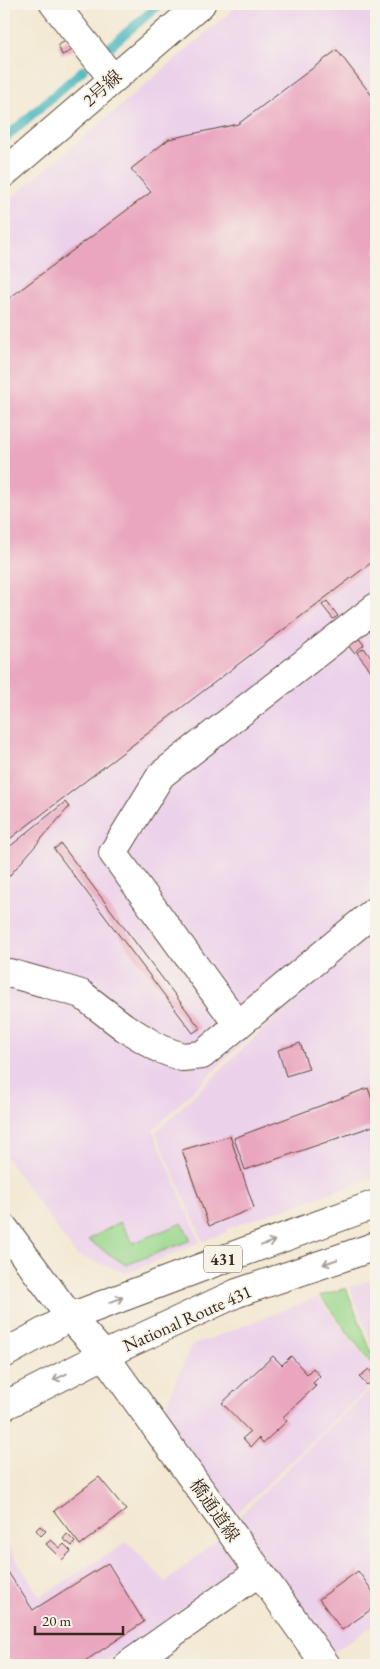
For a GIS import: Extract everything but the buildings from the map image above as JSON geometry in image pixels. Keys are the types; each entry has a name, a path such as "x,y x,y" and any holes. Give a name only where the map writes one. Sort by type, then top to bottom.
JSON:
{"main road":[{"path":"54,4 113,79"},
{"name":"2号線","path":"4,173 200,4"},
{"path":"238,1025 113,853 161,774 376,608"},
{"path":"4,974 9,973 46,982 81,994 124,1027 160,1049 182,1058 202,1055 376,910"},
{"name":"431","path":"4,1354 70,1317 376,1204"},
{"name":"橋通道線","path":"4,1228 70,1317 104,1355 326,1665"},
{"name":"National Route 431","path":"4,1406 104,1355 237,1293 376,1246"},
{"path":"128,1665 259,1572"}],"shaded area":[{"path":"240,4 376,4 376,913 153,1130 200,1242 127,1273 76,1255 4,1155 4,205"},
{"path":"376,920 376,1177 226,1229 227,1232 203,1241 156,1132"},
{"path":"376,1278 376,1357 350,1287"},
{"path":"318,1297 376,1373 376,1380 235,1515 163,1413 191,1346"},
{"path":"376,1383 376,1623 332,1653 237,1518"},
{"path":"218,1539 239,1569 101,1665 4,1665 4,1540 40,1597 127,1542 166,1582"}],"green space":[{"path":"120,1222 133,1243 182,1223 191,1240 126,1265 88,1240"},
{"path":"346,1288 376,1364 376,1370 320,1296"}],"waterway":[{"path":"106,50 160,4"},
{"path":"4,139 83,70"}]}
